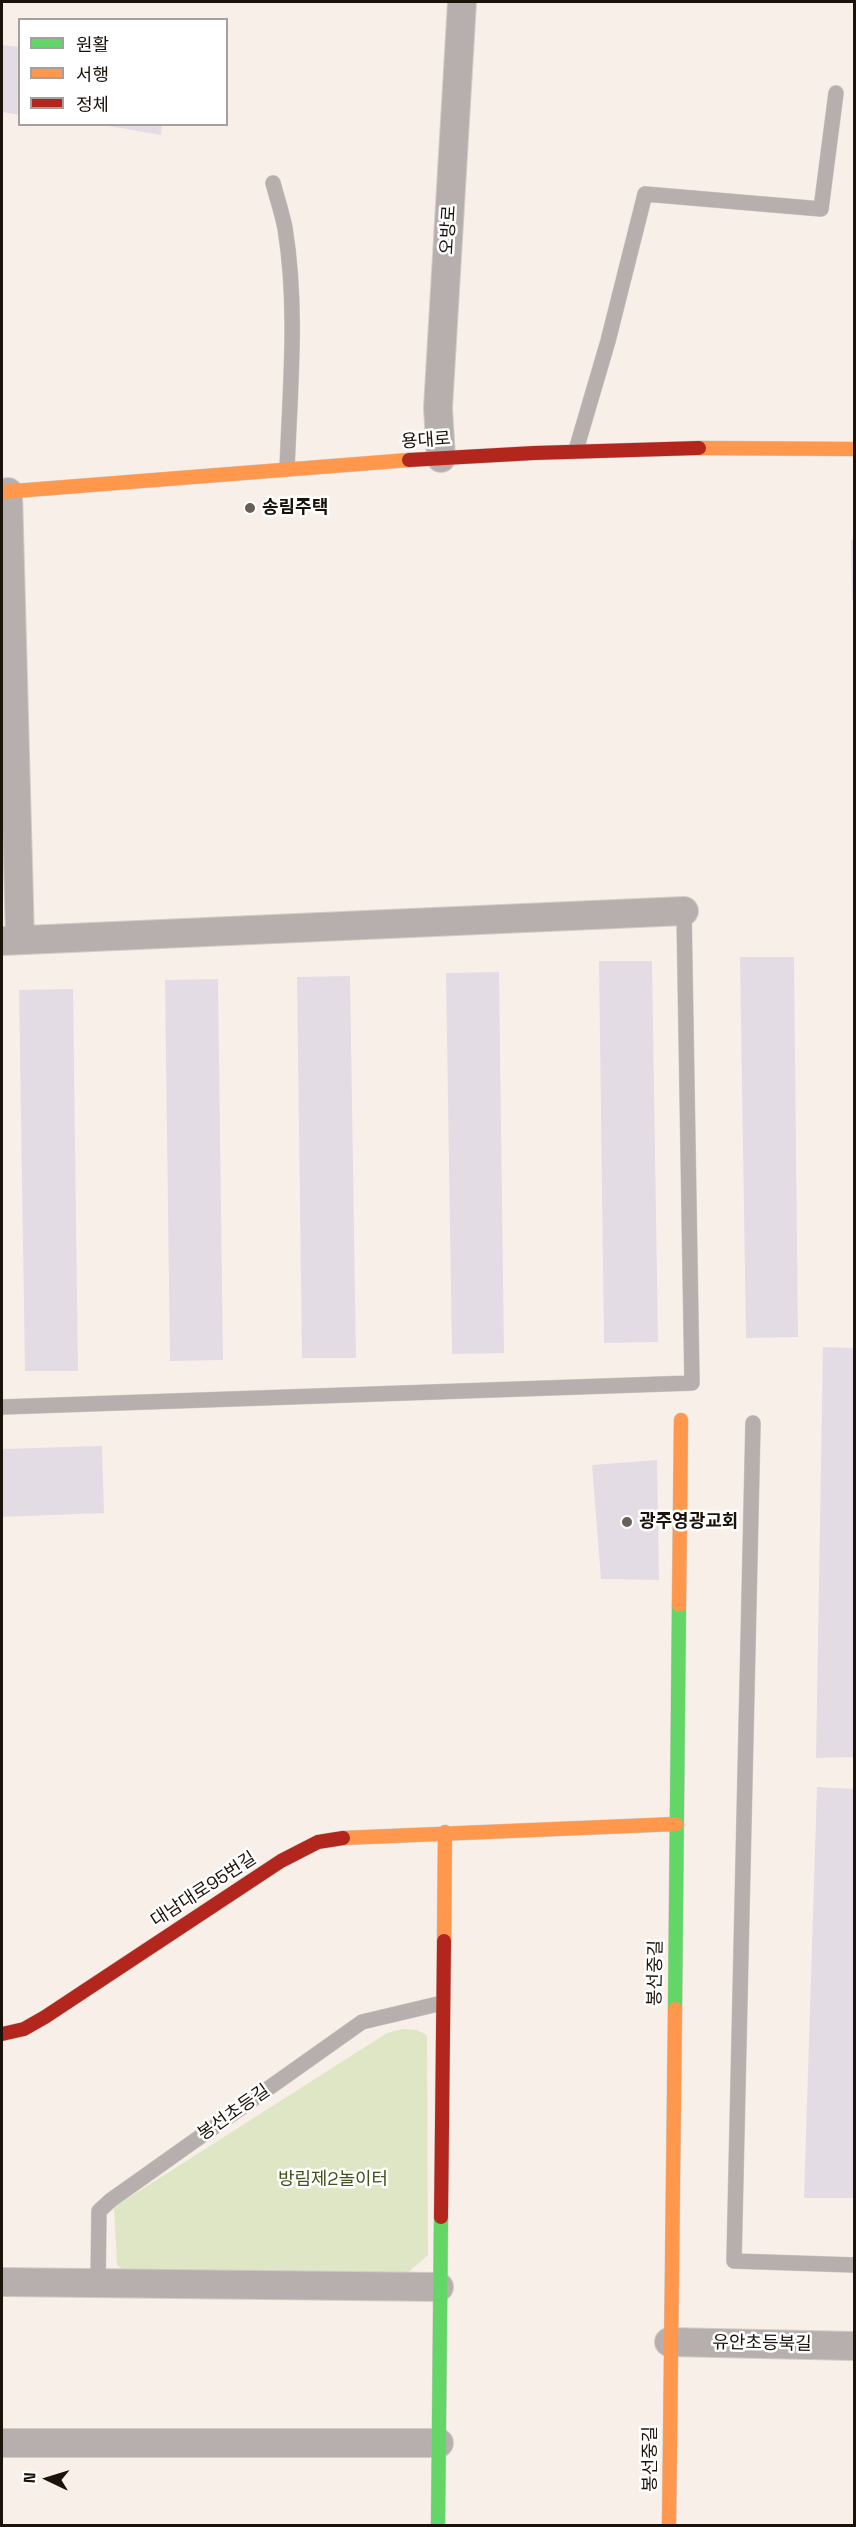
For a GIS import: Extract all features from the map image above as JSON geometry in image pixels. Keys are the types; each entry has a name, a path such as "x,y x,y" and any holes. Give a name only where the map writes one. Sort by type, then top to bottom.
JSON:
{"street":[{"name":"오방로","path":"441,458 438,408 462,2"},
{"name":"용대로","path":"5,492 287,469 576,450 754,446 855,449"},
{"path":"5,492 11,940 684,911"},
{"name":"봉선중길","path":"669,2526 669,2342 681,1420"},
{"name":"대남대로95번길","path":"2,2034 24,2029 45,2017 304,1847 318,1842 346,1837 445,1832 676,1824"},
{"path":"438,2526 445,1832"},
{"path":"2,2282 439,2287"},
{"name":"유안초등북길","path":"669,2342 855,2346"},
{"path":"2,2443 439,2443"}],"lane":[{"path":"576,450 608,341 645,194 821,209 836,93"},
{"path":"273,183 285,225 290,266 293,330 287,469"},
{"path":"2,1407 692,1383 684,911"},
{"path":"753,1423 734,2261 855,2265"},
{"name":"봉선초등길","path":"98,2282 99,2211 111,2200 362,2022 442,2002"}],"green space":[{"name":"방림제2놀이터","path":"403,2029 417,2030 427,2035 428,2255 405,2275 133,2277 117,2265 114,2207 387,2033"}],"building":[{"path":"2,45 18,47 18,115 2,112"},
{"path":"109,126 162,126 161,135"},
{"path":"851,540 854,540 854,600 852,600"},
{"path":"740,957 794,957 798,1337 746,1338"},
{"path":"599,961 652,961 658,1342 604,1343"},
{"path":"499,972 504,1353 452,1354 446,973"},
{"path":"350,976 356,1358 302,1358 297,977"},
{"path":"218,979 223,1360 170,1361 165,980"},
{"path":"73,989 78,1371 25,1371 19,990"},
{"path":"823,1347 854,1348 854,1757 816,1758"},
{"path":"102,1446 104,1513 2,1517 2,1449"},
{"name":"광주영광교회","path":"657,1460 659,1580 601,1579 592,1465"},
{"path":"817,1787 854,1789 854,2198 804,2198"}],"traffic: fast":[{"path":"675,2009 679,1605"},
{"path":"438,2526 441,2217"}],"traffic: slow":[{"path":"699,448 854,449"},
{"path":"2,492 409,460"},
{"path":"679,1605 681,1420"},
{"path":"343,1838 676,1824"},
{"path":"444,1941 445,1832"},
{"path":"669,2526 675,2009"}],"traffic: jam":[{"path":"409,460 534,453 699,448"},
{"path":"2,2034 24,2029 45,2017 281,1861 318,1842 343,1838"},
{"path":"441,2217 444,1941"}],"place":[{"name":"송림주택","path":"250,508"},
{"name":"광주영광교회","path":"627,1522"}]}
